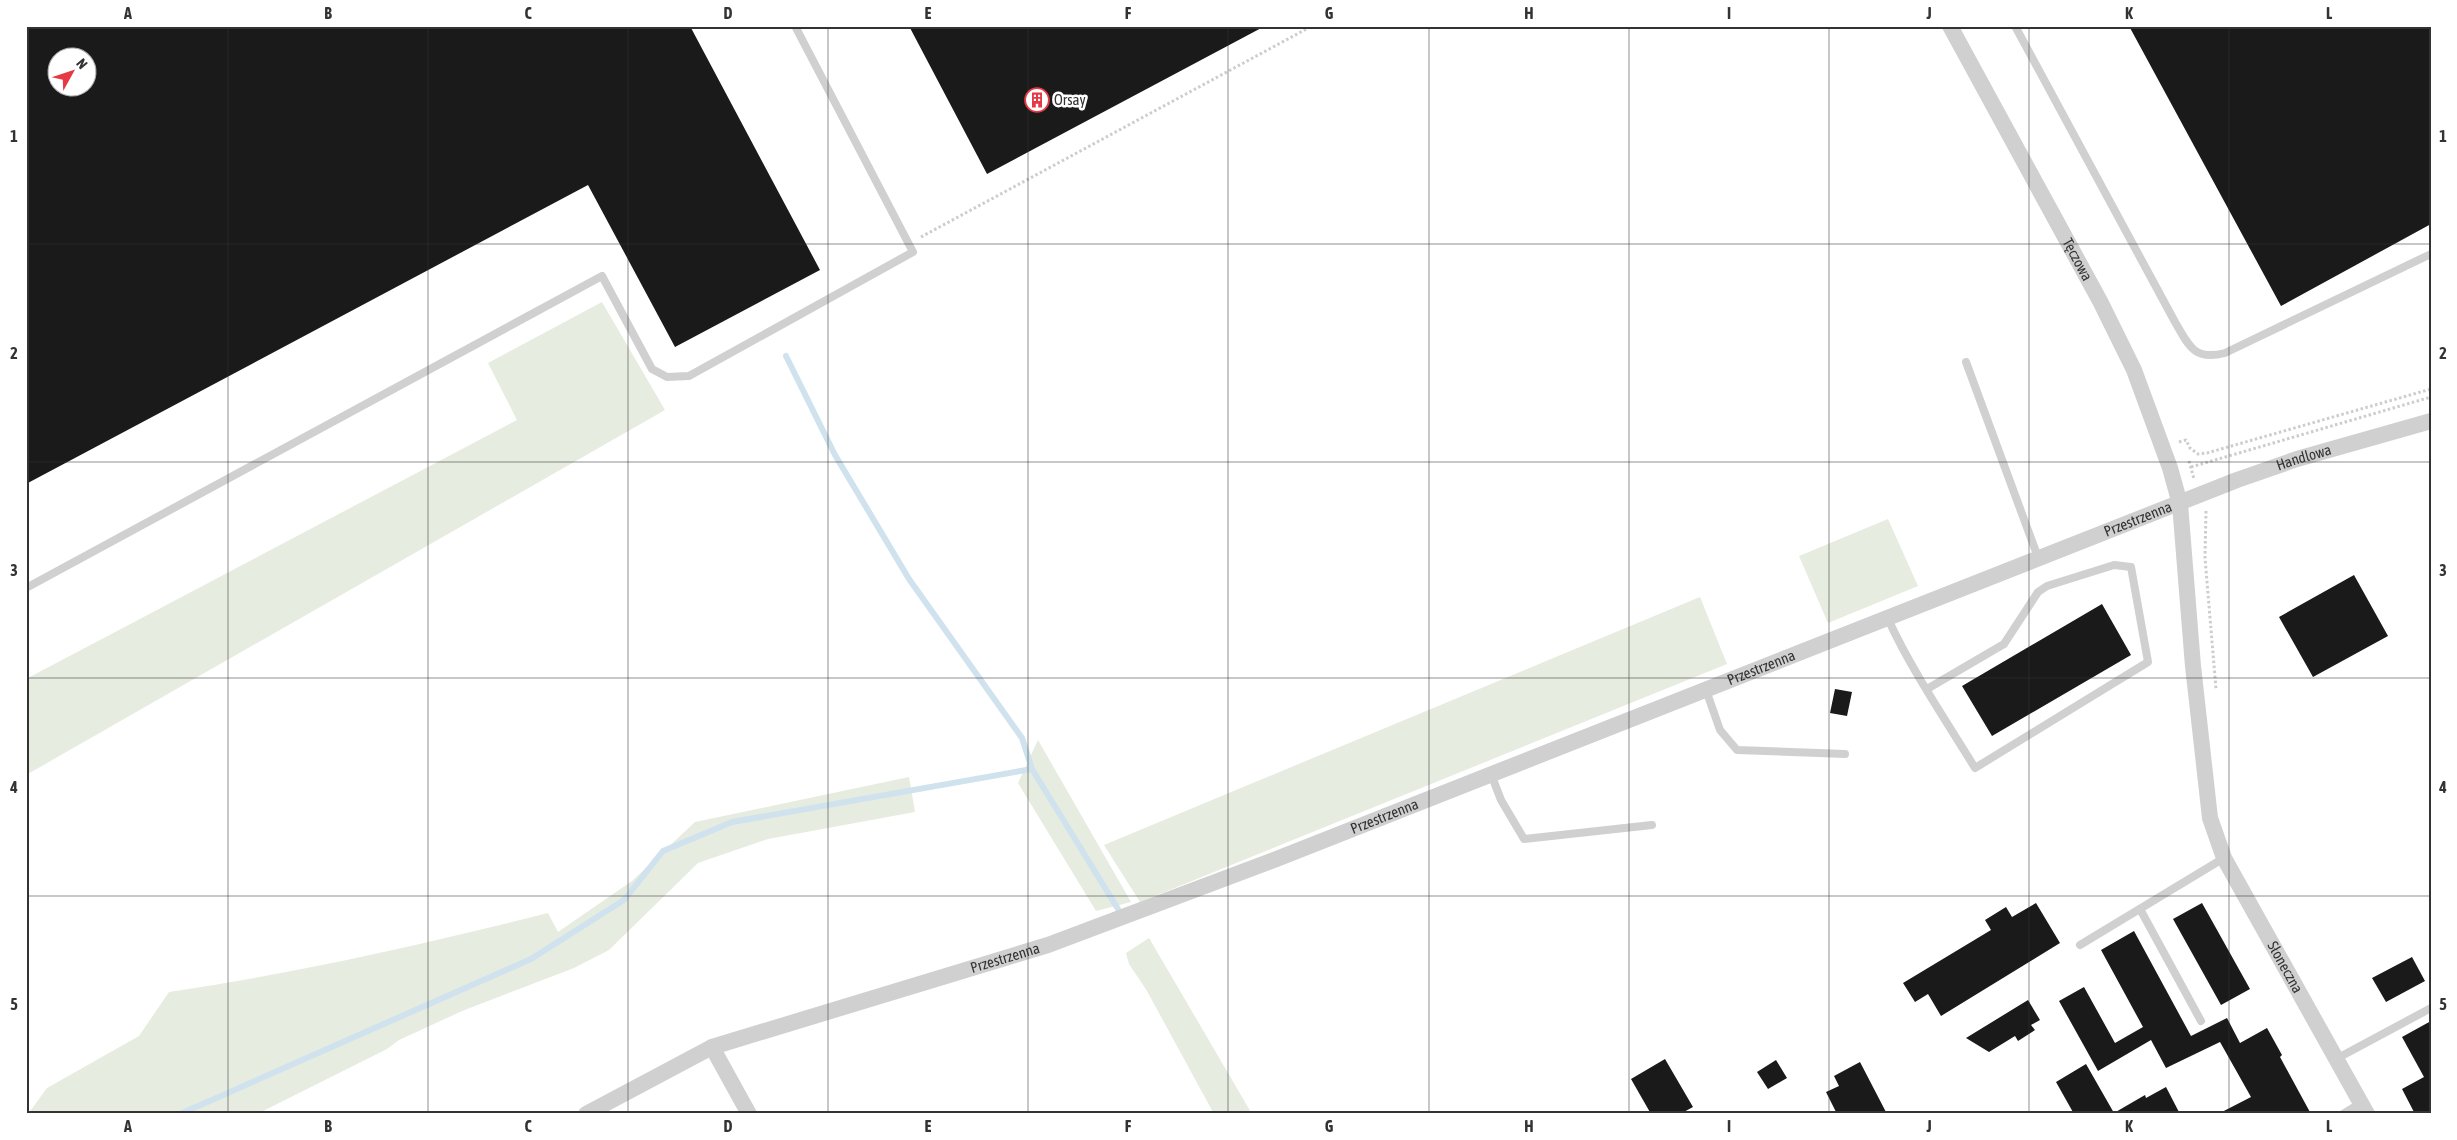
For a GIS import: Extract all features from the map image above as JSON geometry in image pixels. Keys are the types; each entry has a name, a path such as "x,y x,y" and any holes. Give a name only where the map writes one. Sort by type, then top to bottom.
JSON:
{"street":[{"name":"Tęczowa","path":"1950,26 2101,303 2134,370 2170,468 2180,504 2193,666 2210,818"},
{"name":"Handlowa","path":"2180,504 2237,480 2298,459 2431,421"},
{"name":"Przestrzenna","path":"586,1114 712,1047 1048,945 2180,504"},
{"name":"Słoneczna","path":"2210,818 2224,858 2364,1108"},
{"path":"712,1047 749,1114"}],"lane":[{"path":"26,588 602,276 652,369 667,377 689,376 913,252 795,26"},
{"path":"2015,26 2175,322 2194,350 2203,356 2225,353 2431,254"},
{"path":"1966,362 2039,560"},
{"path":"1888,619 1900,645 1975,768 2148,662 2131,567 2114,565 2047,586 2038,592 2004,644 1927,689"},
{"path":"1706,690 1720,730 1737,750 1845,754"},
{"path":"1491,774 1501,800 1524,840 1652,825"},
{"path":"2080,945 2224,858"},
{"path":"2140,909 2202,1021"},
{"path":"2336,1059 2431,1008"},
{"path":"2343,1114 2364,1108"}],"path":[{"path":"909,243 1312,26"},
{"path":"2174,444 2186,440 2190,448 2198,454 2207,453 2431,389"},
{"path":"2191,467 2431,397"},
{"path":"2206,502 2205,558 2217,699"}],"shaded area":[{"path":"602,302 665,410 26,775 26,679 517,420 488,363"},
{"path":"1888,519 1918,586 1828,623 1799,556"},
{"path":"1700,597 1727,664 1140,902 1104,845"},
{"path":"1038,740 1131,902 1096,911 1018,783"},
{"path":"909,777 915,812 768,839 698,863 609,950 574,968 462,1011 399,1040 387,1049 257,1114 28,1114 47,1088 139,1036 169,992 359,957 548,913 558,932 632,881 695,822"},
{"path":"1149,938 1252,1114 1214,1114 1147,991 1129,964 1126,953"}],"building":[{"path":"26,26 690,26 820,270 675,347 588,185 26,484"},
{"name":"Orsay","path":"909,26 1265,26 987,174"},
{"path":"2129,26 2431,26 2431,224 2281,306"},
{"path":"2354,575 2388,636 2313,677 2279,617"},
{"path":"2102,604 2131,655 1992,736 1962,686"},
{"path":"1835,689 1852,692 1847,716 1830,713"},
{"path":"2036,903 2060,943 1941,1016 1928,994 1915,1002 1903,983 1991,930 1985,920 2006,907 2012,917"},
{"path":"2202,903 2250,989 2221,1005 2173,919"},
{"path":"2134,931 2191,1036 2227,1018 2240,1043 2267,1028 2282,1055 2280,1057 2311,1114 2218,1114 2251,1097 2220,1042 2166,1068 2151,1040 2098,1071 2059,1001 2084,987 2115,1043 2143,1027 2101,950"},
{"path":"2412,957 2425,981 2386,1002 2372,978"},
{"path":"2028,1000 2040,1020 2031,1025 2035,1030 2018,1041 2015,1036 1989,1052 1966,1038"},
{"path":"2431,1021 2431,1114 2415,1114 2402,1089 2424,1077 2402,1037"},
{"path":"1665,1059 1693,1107 1680,1114 1651,1114 1631,1079"},
{"path":"1776,1060 1787,1078 1768,1089 1757,1072"},
{"path":"1860,1062 1887,1114 1837,1114 1826,1092 1839,1086 1834,1076"},
{"path":"2086,1064 2114,1113 2145,1095 2146,1098 2166,1087 2180,1114 2074,1114 2056,1082"}],"waterway":[{"path":"786,356 835,455 909,579 1022,738 1032,769"},
{"path":"180,1114 531,959 624,900 663,851 732,822 1032,769 1118,909"}],"place":[{"name":"Orsay","path":"1037,100"}]}
